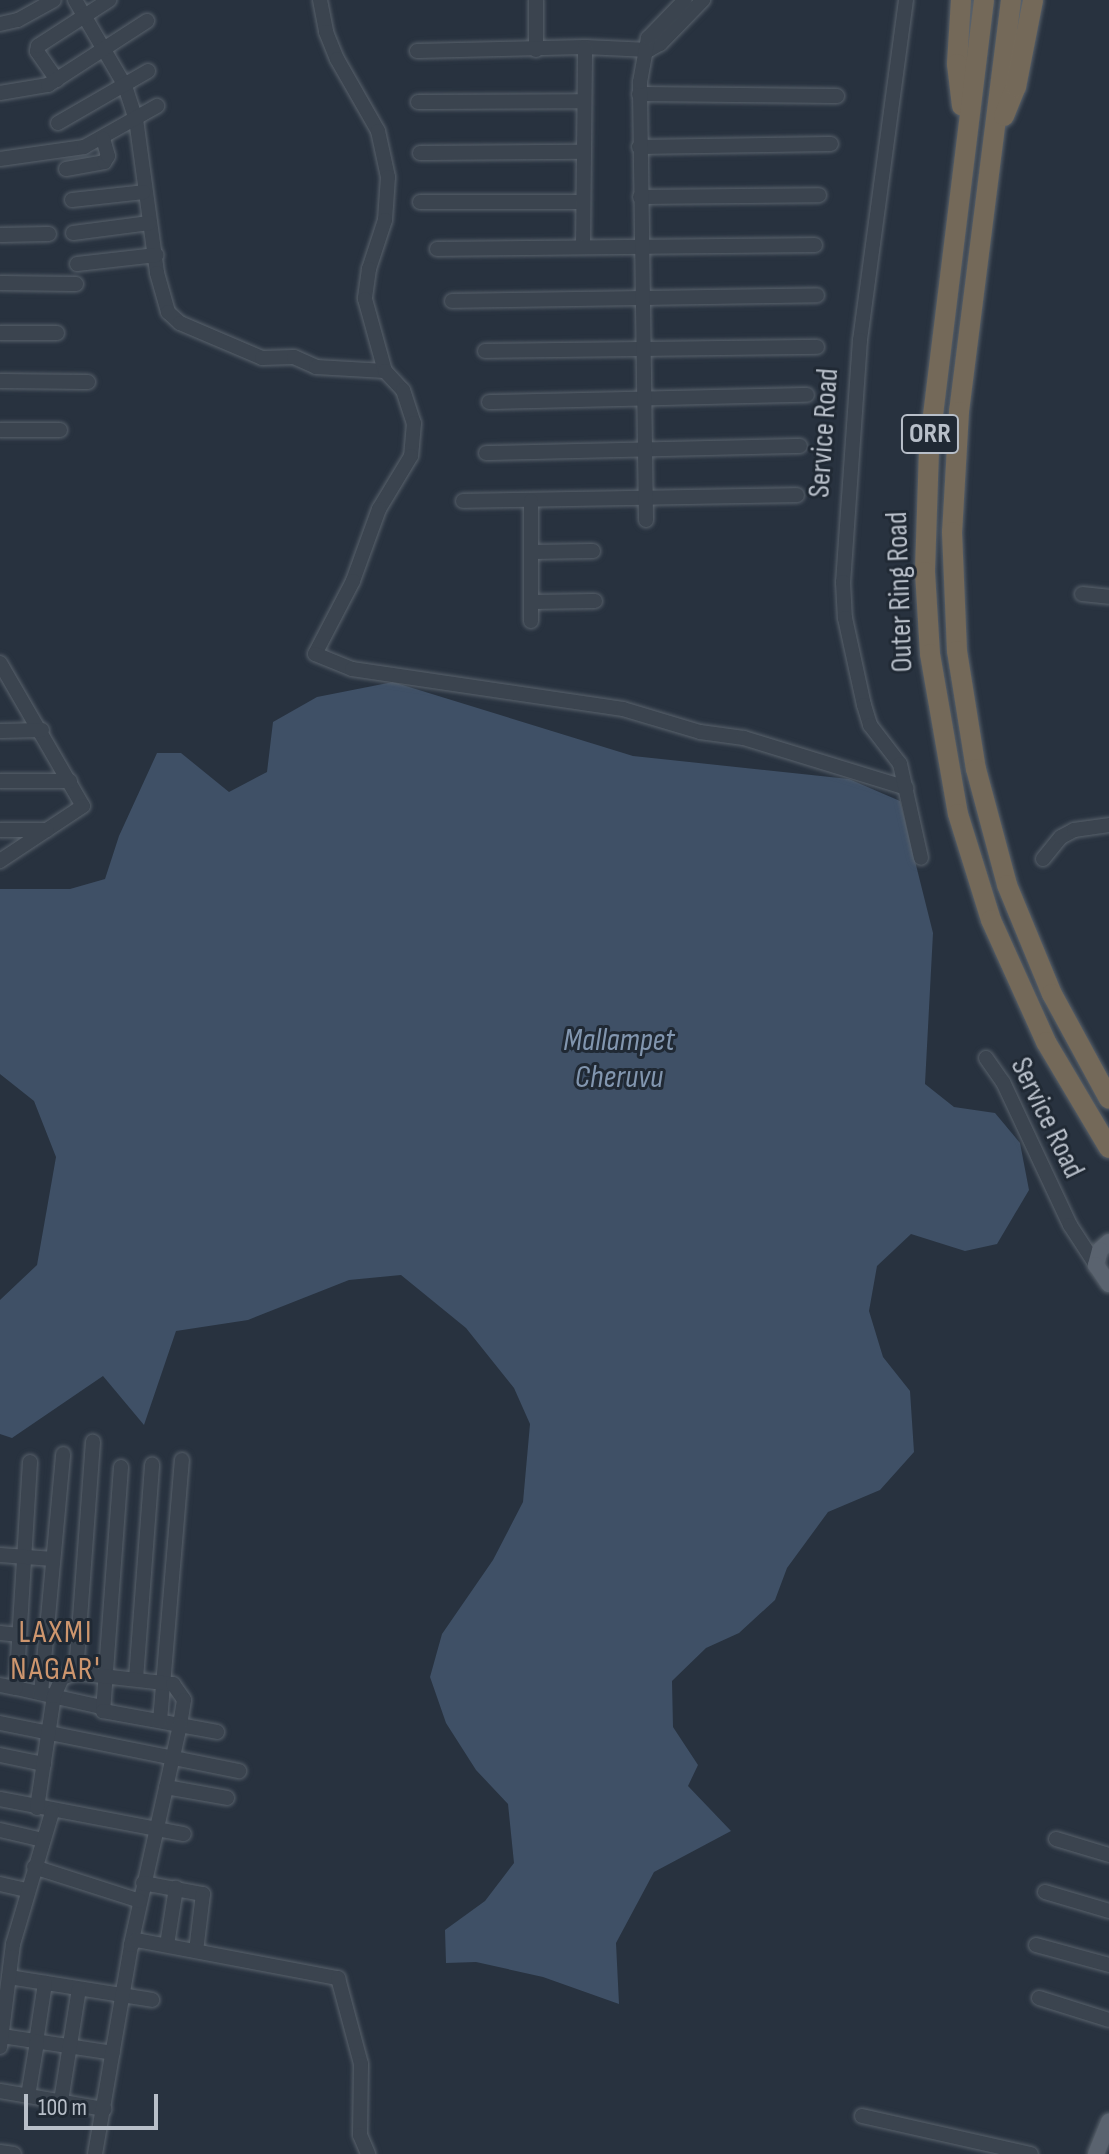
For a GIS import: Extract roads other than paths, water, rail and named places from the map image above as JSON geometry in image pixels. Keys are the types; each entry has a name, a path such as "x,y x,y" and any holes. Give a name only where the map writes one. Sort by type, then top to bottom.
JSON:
{"highway":[{"path":"961,0 957,64 966,141"},
{"name":"Outer Ring Road","path":"984,0 932,410 925,572 930,654 941,735 973,866 991,920 1046,1042 1109,1148"},
{"name":"Outer Ring Road","path":"1011,0 959,412 952,558 962,690 976,769 998,858 1017,912 1052,994 1109,1099"},
{"path":"993,143 1016,87 1033,0"}],"main road":[{"path":"1096,1265 1100,1250 1109,1242"},
{"name":"Service Road","path":"1096,1265 1109,1284"},
{"path":"1096,2154 1109,2121"}],"street":[{"path":"0,24 18,20 54,0"},
{"path":"75,0 125,86 136,119 149,223 168,312 180,323 262,358 294,357 316,367 385,371"},
{"path":"57,80 37,48 109,0"},
{"path":"320,0 326,32 337,59 378,131 388,177 385,220 369,269 365,299 385,371 403,390 414,423 411,456 379,509 353,581 315,654 352,669 623,709 700,732 744,738 907,788"},
{"path":"536,0 536,50"},
{"path":"646,520 639,94 649,50 648,38 685,0"},
{"path":"417,51 585,47 649,50 660,44 703,0"},
{"name":"Service Road","path":"906,0 860,340 843,582 845,618 864,705 870,725 900,764 921,858"},
{"path":"0,93 48,85 147,21"},
{"path":"583,247 585,47"},
{"path":"58,123 148,71"},
{"path":"639,94 837,96"},
{"path":"418,102 583,101"},
{"path":"0,159 64,152 103,139 157,106"},
{"path":"66,169 104,162 108,156 103,139"},
{"path":"639,147 831,144"},
{"path":"420,153 582,152"},
{"path":"72,200 144,192"},
{"path":"640,197 819,195"},
{"path":"420,202 583,202"},
{"path":"73,233 149,223"},
{"path":"0,235 49,234"},
{"path":"437,249 815,245"},
{"path":"77,264 156,255"},
{"path":"0,283 76,284"},
{"path":"452,301 817,295"},
{"path":"0,333 57,333"},
{"path":"485,351 817,347"},
{"path":"0,381 88,382"},
{"path":"489,402 807,395"},
{"path":"0,430 60,430"},
{"path":"486,453 800,446"},
{"path":"463,501 797,495"},
{"path":"531,501 531,621"},
{"path":"531,552 593,551"},
{"path":"1082,594 1109,597"},
{"path":"531,602 595,601"},
{"path":"0,663 6,683 42,730 83,806 0,861"},
{"path":"0,731 42,730"},
{"path":"0,781 70,781"},
{"path":"1043,859 1061,837 1074,830 1109,825 1109,818"},
{"path":"0,830 48,830"},
{"name":"Service Road","path":"986,1058 1003,1082 1070,1225 1096,1265"},
{"path":"76,1673 93,1442"},
{"path":"63,1454 53,1559 43,1840 7,1943 9,1977 1,2042 37,2042 113,2053"},
{"path":"160,1721 182,1460"},
{"path":"16,1688 30,1462"},
{"path":"136,1679 152,1465"},
{"path":"102,1707 121,1467"},
{"path":"0,1555 53,1559"},
{"path":"0,1633 18,1635"},
{"path":"47,1694 62,1678 76,1673 163,1681 173,1684 184,1700 143,1883 95,2154"},
{"path":"0,1685 102,1707 108,1715 217,1732"},
{"path":"0,1723 239,1771"},
{"path":"0,1755 44,1764"},
{"path":"166,1787 227,1798"},
{"path":"0,1799 184,1834"},
{"path":"0,1830 43,1840"},
{"path":"1056,1839 1109,1855"},
{"path":"34,1867 140,1901"},
{"path":"143,1883 203,1894 205,1899 196,1951"},
{"path":"0,1884 27,1890"},
{"path":"167,1945 176,1888"},
{"path":"1045,1892 1109,1911"},
{"path":"131,1945 136,1940 338,1978 361,2064 360,2135 368,2154"},
{"path":"1036,1945 1109,1965"},
{"path":"9,1977 152,2000"},
{"path":"28,2096 45,1983"},
{"path":"61,2101 79,1989"},
{"path":"1039,1998 1109,2020"},
{"path":"0,2091 104,2109"},
{"path":"862,2116 1031,2154"},
{"path":"0,2152 14,2154"}],"water":[{"name":"Mallampet Cheruvu","path":"393,682 633,756 849,779 900,801 933,933 925,1084 954,1107 995,1113 1020,1143 1029,1190 997,1244 965,1251 911,1234 877,1266 869,1311 883,1357 910,1391 914,1452 880,1490 828,1512 787,1568 775,1600 739,1633 706,1648 672,1681 673,1727 698,1765 688,1786 731,1831 654,1872 616,1943 619,2004 543,1977 476,1962 446,1963 445,1930 485,1901 514,1863 508,1804 476,1770 446,1723 430,1677 442,1634 493,1560 523,1502 530,1424 514,1388 466,1328 401,1275 349,1280 248,1320 176,1331 144,1425 103,1376 12,1438 0,1434 0,1300 37,1265 56,1157 34,1101 0,1074 0,889 70,889 105,879 119,836 157,753 181,753 229,792 267,772 273,722 317,697"}],"district":[{"name":"LAXMI NAGAR'","path":"56,1652"}]}
